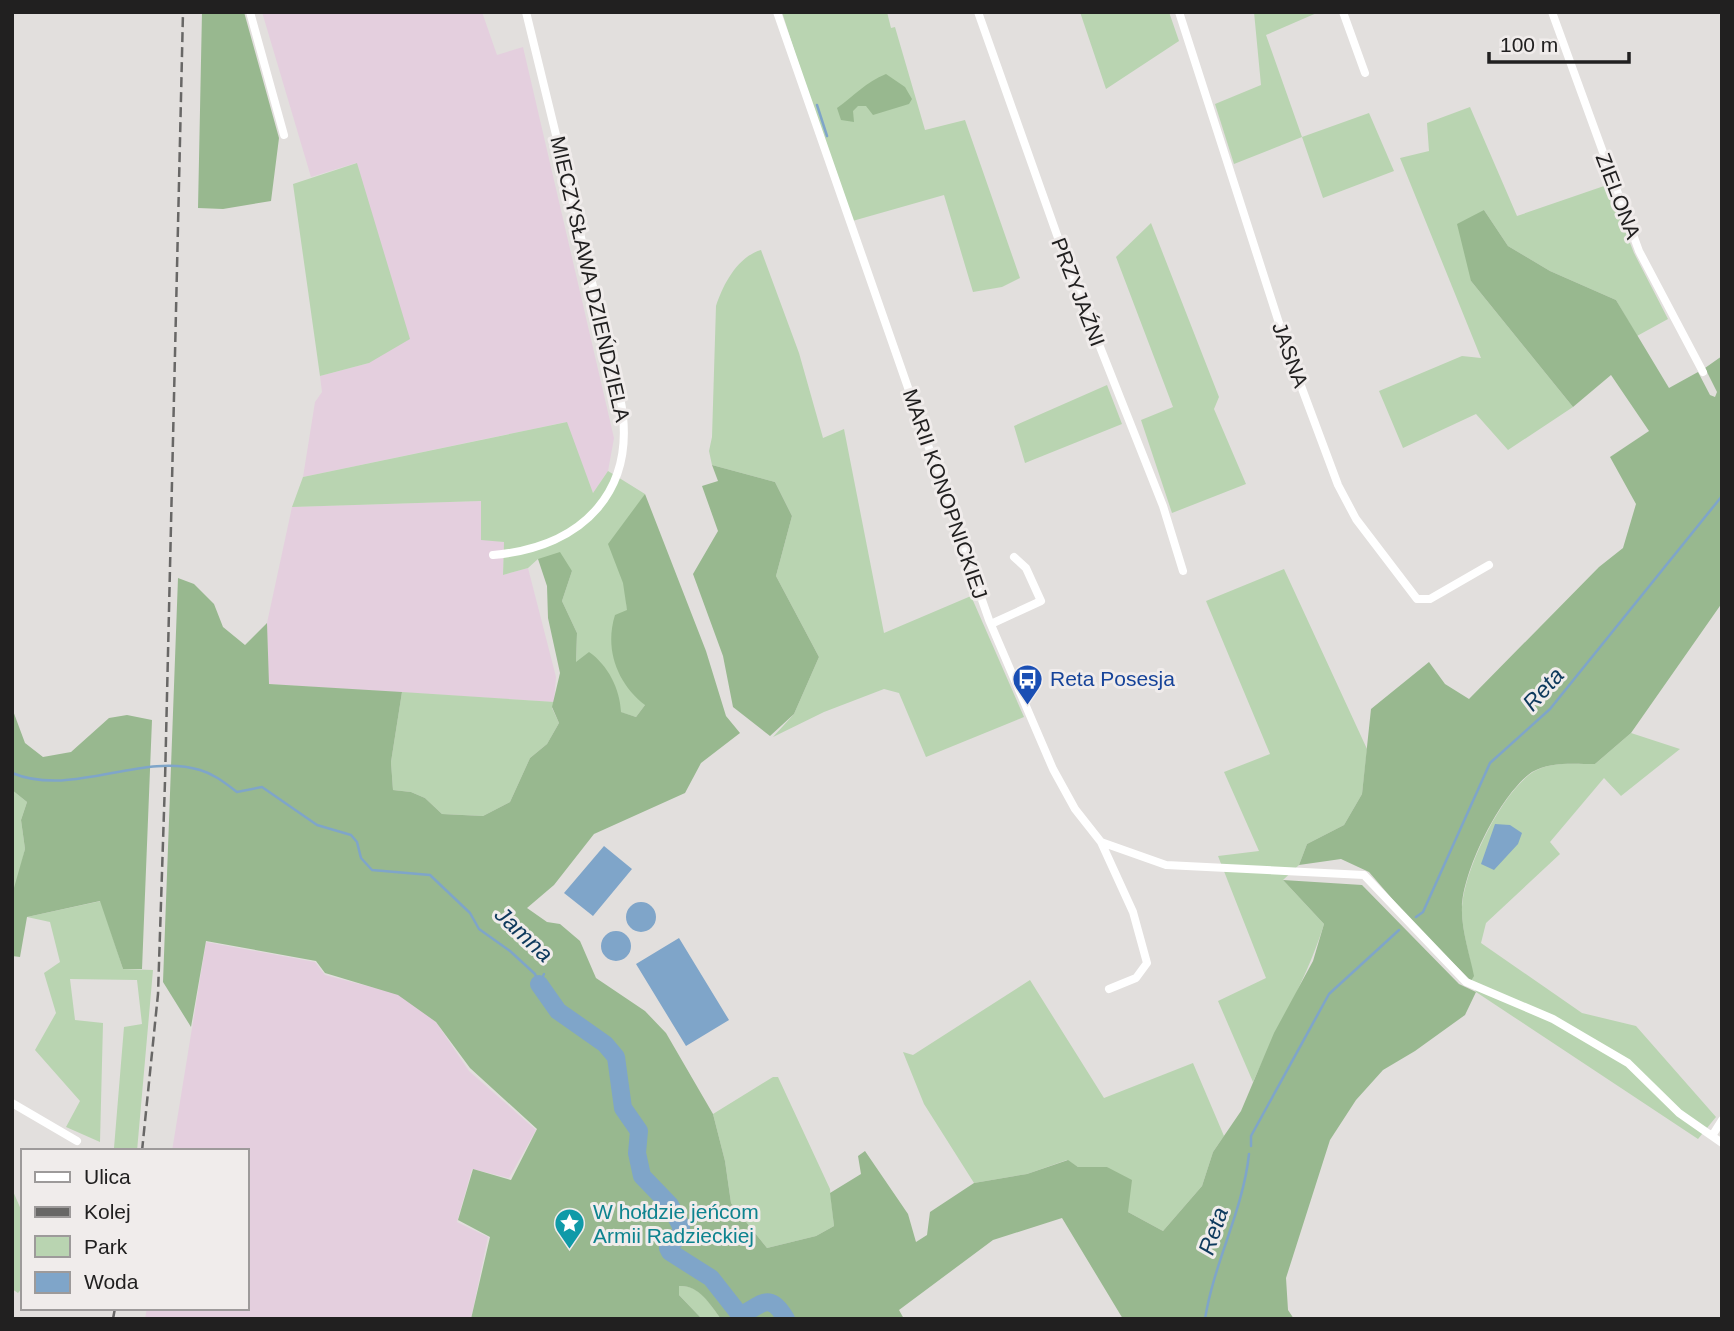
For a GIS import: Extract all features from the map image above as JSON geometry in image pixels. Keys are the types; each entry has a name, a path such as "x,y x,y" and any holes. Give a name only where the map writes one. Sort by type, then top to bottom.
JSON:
{"street":[{"path":"250,12 284,135"},
{"name":"MIECZYSŁAWA DZIEŃDZIELA","path":"493,555 546,543 587,519 605,499 618,475 624,452 625,422 620,397 526,12"},
{"name":"MARII KONOPNICKIEJ","path":"777,12 991,624 1053,769 1075,809 1101,842 1133,912 1147,963 1136,978 1109,989"},
{"name":"PRZYJAŹNI","path":"978,12 1068,266 1163,506 1183,571"},
{"name":"JASNA","path":"1179,12 1280,327 1345,499 1392,569 1417,598 1430,599 1489,565"},
{"path":"1343,12 1365,73"},
{"name":"ZIELONA","path":"1552,12 1639,251 1703,372"},
{"path":"991,624 1041,601 1026,568 1014,558"},
{"path":"1101,842 1167,865 1224,865 1364,875 1466,982 1553,1019 1628,1063 1679,1114 1722,1143"},
{"path":"12,1103 78,1140"},
{"path":"1712,1136 1722,1120"}],"shaded area":[{"path":"262,12 482,12 497,55 523,47 614,438 608,471 593,493 566,422 303,477 315,402 322,392 320,376 369,363 356,163 311,177"},
{"path":"482,501 481,539 504,542 503,575 528,568 556,677 554,702 268,684 267,623 292,507"},
{"path":"206,942 315,962 325,975 398,994 436,1022 469,1071 536,1130 509,1178 472,1169 457,1222 488,1237 471,1319 145,1319 147,1310 248,1310 248,1149 172,1149"}],"green space":[{"path":"202,12 244,12 279,138 271,201 223,209 198,208"},
{"path":"782,12 887,12 891,28 895,27 925,130 965,120 1020,278 1002,287 973,292 944,195 849,222"},
{"path":"1080,12 1169,12 1179,41 1106,89"},
{"path":"1254,12 1319,12 1266,35 1302,137 1234,164 1215,104 1261,85"},
{"path":"886,74 905,87 912,99 909,104 873,115 866,106 858,106 853,111 854,122 841,120 837,108 866,85"},
{"path":"1470,107 1517,216 1607,185 1634,253 1668,319 1637,336 1616,300 1550,271 1508,246 1484,210 1471,281 1573,407 1508,450 1476,414 1403,448 1379,391 1462,356 1481,358 1400,158 1429,151 1427,123"},
{"path":"1369,113 1394,171 1323,198 1302,137"},
{"path":"357,163 410,339 369,363 320,376 293,184"},
{"path":"1484,210 1508,246 1550,271 1616,300 1669,388 1698,372 1710,395 1715,397 1717,392 1705,368 1722,356 1722,603 1631,733 1595,764 1555,765 1532,772 1520,782 1496,814 1476,854 1464,891 1462,915 1474,976 1471,981 1406,915 1369,872 1341,859 1299,865 1307,844 1344,825 1362,794 1371,709 1429,662 1445,684 1469,699 1599,567 1623,548 1636,504 1610,457 1649,431 1611,375 1573,407 1471,281 1457,224"},
{"path":"1151,223 1219,397 1214,409 1246,484 1172,513 1141,420 1173,407 1116,257"},
{"path":"761,250 799,353 823,438 844,429 884,633 971,596 1024,717 926,757 899,693 884,689 824,712 773,737 794,714 819,657 776,576 792,516 775,482 712,465 709,451 712,437 716,306 727,281 738,265"},
{"path":"1107,385 1122,424 1025,463 1014,426"},
{"path":"567,422 593,493 608,471 645,494 633,518 625,570 629,625 645,705 636,717 620,712 576,662 577,633 562,601 572,571 538,559 528,568 503,575 504,542 481,540 481,501 292,507 303,477"},
{"path":"712,465 775,482 792,516 776,576 819,657 794,714 770,736 733,707 723,656 693,574 718,531 702,486 718,481"},
{"path":"645,494 706,651 726,716 740,733 701,763 685,793 594,834 554,885 527,908 547,922 560,924 580,941 596,978 645,1011 666,1033 713,1114 725,1161 731,1203 767,1248 816,1236 834,1226 830,1193 861,1174 858,1156 865,1151 908,1214 916,1242 927,1235 930,1212 974,1183 1027,1174 1068,1160 1078,1167 1107,1167 1132,1180 1128,1212 1163,1231 1202,1186 1213,1152 1241,1111 1274,1033 1313,961 1324,924 1283,880 1362,885 1459,984 1476,992 1465,1015 1383,1070 1356,1100 1330,1140 1286,1278 1288,1310 1294,1319 1123,1319 1062,1218 993,1240 899,1310 904,1319 721,1319 698,1292 679,1286 679,1295 702,1319 471,1319 490,1237 458,1220 473,1169 511,1180 537,1129 470,1068 436,1022 398,995 325,973 316,961 206,941 191,1027 163,982 178,578 194,584 214,604 223,627 245,645 267,623 269,684 402,692 391,762 393,790 411,792 425,798 442,814 483,816 510,802 530,758 547,744 559,723 552,707 560,673 548,618 547,586 538,559 560,552 572,571 562,601 577,633 576,662 589,652 596,657 615,686 621,712 636,717 645,705 627,687 613,653 611,641 615,615 627,610 623,583 608,544"},
{"path":"1284,569 1367,749 1362,794 1344,825 1307,844 1299,865 1283,880 1324,924 1300,985 1253,1082 1218,1001 1266,978 1218,856 1259,851 1224,772 1270,754 1206,601"},
{"path":"402,692 555,702 552,708 559,723 547,744 530,758 510,802 483,816 442,814 425,798 411,792 393,790 391,762"},
{"path":"12,708 25,743 43,757 71,752 109,718 127,715 152,720 142,969 123,969 100,901 27,917 20,957 12,956 12,895 25,849 21,820 27,802 12,790"},
{"path":"1631,733 1680,749 1621,796 1604,778 1550,842 1560,854 1486,923 1481,943 1582,1013 1636,1026 1716,1117 1698,1139 1476,992 1471,981 1473,976 1462,915 1464,891 1477,854 1497,814 1521,782 1533,772 1555,765 1595,764"},
{"path":"12,790 27,802 21,820 25,849 14,895"},
{"path":"101,901 123,969 153,970 137,1149 114,1148 124,1027 142,1024 137,980 70,979 75,1020 103,1023 100,1142 66,1127 80,1101 35,1050 56,1013 44,973 60,962 50,922 27,917"},
{"path":"1030,980 1104,1098 1193,1063 1224,1136 1213,1152 1202,1186 1163,1231 1128,1212 1107,1167 1078,1167 1067,1160 1027,1174 974,1183 924,1104 903,1052 913,1055"},
{"path":"773,1077 778,1077 830,1189 834,1226 816,1236 767,1248 731,1203 725,1161 713,1114"},
{"path":"12,1189 21,1209 21,1289 18,1293 12,1289"},
{"path":"679,1286 699,1292 721,1319 702,1319 679,1295"}],"water":[{"path":"1495,824 1510,825 1522,833 1518,844 1494,870 1481,864"},
{"path":"604,846 632,869 593,916 564,893"},
{"path":"641,902 652,906 656,917 652,928 641,932 630,928 626,917 630,906"},
{"path":"616,931 627,935 631,946 627,957 616,961 605,957 601,946 605,935"},
{"path":"679,938 729,1020 686,1046 636,964"}],"waterway":[{"path":"817,105 827,136"},
{"name":"Reta","path":"1416,917 1423,912 1490,763 1550,709 1722,496"},
{"name":"Jamna","path":"12,773 59,781 154,766 177,766 205,772 237,792 262,787 317,825 351,835 357,842 361,858 372,870 430,875 470,913 479,929 510,951 535,974 539,984"},
{"name":"Reta","path":"1251,1146 1251,1136 1329,994 1399,930"},
{"path":"539,984 544,974"},
{"name":"Jamna","path":"539,984 558,1011 605,1044 616,1057 623,1108 639,1131 637,1153 642,1176 670,1205 681,1226 681,1234 668,1248 670,1252 711,1278 740,1315 769,1302 774,1304 786,1319"},
{"name":"Reta","path":"1205,1319 1215,1277 1241,1196 1249,1154"}],"railway":[{"path":"142,1149 158,994 183,12"},
{"path":"113,1319 115,1310"}],"place":[{"name":"Reta Posesja","path":"1027,706"},
{"name":"W hołdzie jeńcom Armii Radzieckiej","path":"570,1251"}]}
